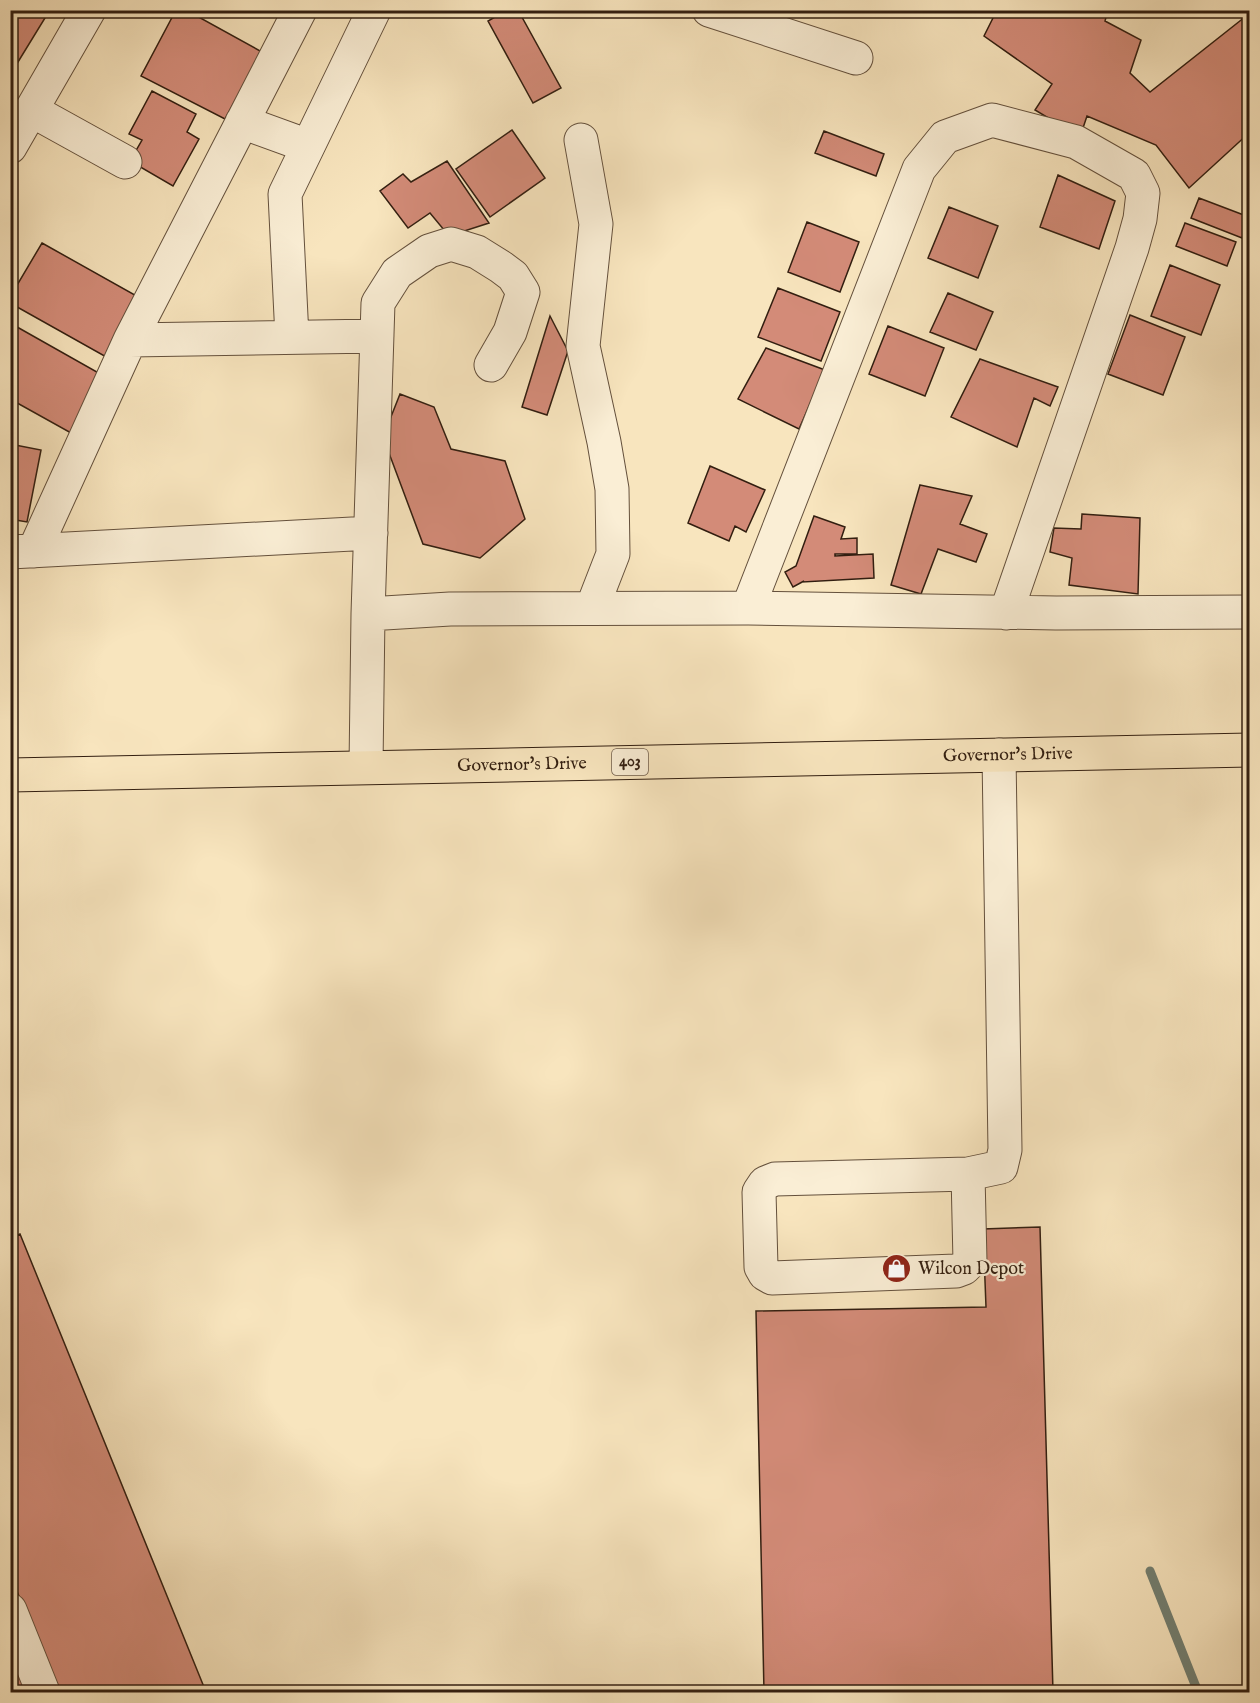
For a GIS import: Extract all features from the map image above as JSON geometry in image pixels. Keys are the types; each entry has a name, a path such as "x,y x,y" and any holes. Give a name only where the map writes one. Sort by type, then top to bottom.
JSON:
{"main road":[{"name":"Governor's Drive","path":"10,775 1250,750"}],"street":[{"path":"10,147 89,10"},
{"path":"22,552 300,10"},
{"path":"292,337 285,194 374,10"},
{"path":"709,10 856,58"},
{"path":"32,110 125,162"},
{"path":"748,608 919,170 945,136 992,120 1076,142 1134,175 1143,193 1140,219 1132,248 1006,613"},
{"path":"242,122 308,146"},
{"path":"581,140 596,224 583,346 612,489 613,554 592,608"},
{"path":"366,767 368,614 378,303 397,273 429,251 451,244 477,252 513,276 523,292 510,332 491,365"},
{"path":"130,340 376,336"},
{"path":"22,552 371,533"},
{"path":"368,614 450,609 592,608 748,608 1006,613 1250,612"},
{"path":"968,1174 970,1262 964,1268 956,1271 772,1278 765,1274 761,1267 759,1192 765,1183 775,1179 968,1174 1001,1167 1005,1150 999,755"},
{"path":"10,1610 43,1692"}],"building":[{"path":"10,10 32,10 45,18 10,75"},
{"path":"176,10 186,10 262,52 225,119 141,76"},
{"path":"507,10 518,10 561,88 533,103 488,21"},
{"path":"997,10 1108,10 1105,21 1141,40 1130,73 1150,92 1250,13 1250,132 1189,188 1156,145 1087,116 1080,137 1035,110 1052,84 984,36"},
{"path":"152,91 196,114 187,132 199,139 173,186 130,161 142,140 129,134"},
{"path":"512,130 545,178 490,217 456,169"},
{"path":"824,131 884,154 876,176 815,153"},
{"path":"447,161 489,223 449,236 430,213 408,228 380,191 403,174 411,182"},
{"path":"1058,175 1115,201 1099,249 1040,227"},
{"path":"1199,198 1249,217 1242,238 1191,218"},
{"path":"949,207 998,226 978,278 928,258"},
{"path":"807,222 859,242 840,292 788,272"},
{"path":"1185,223 1236,242 1227,266 1176,246"},
{"path":"42,243 142,299 108,358 10,303 10,297"},
{"path":"1170,265 1220,285 1201,335 1151,316"},
{"path":"778,288 840,312 821,361 758,337"},
{"path":"948,293 993,312 976,350 930,332"},
{"path":"1130,315 1185,337 1163,395 1108,374"},
{"path":"550,316 568,351 547,415 522,407"},
{"path":"10,323 104,376 71,433 10,399"},
{"path":"888,326 944,348 925,396 869,374"},
{"path":"766,348 825,370 799,429 738,399"},
{"path":"980,359 1058,387 1050,406 1034,398 1017,447 951,417"},
{"path":"400,394 434,407 451,449 505,461 525,519 480,558 423,544 383,437"},
{"path":"10,444 41,450 27,522 10,519"},
{"path":"710,466 765,490 746,532 735,526 729,541 688,523"},
{"path":"920,485 972,496 960,524 987,534 976,562 938,549 921,594 891,585"},
{"path":"1082,514 1140,518 1138,594 1069,585 1072,558 1050,552 1054,528 1081,529"},
{"path":"814,516 845,527 841,539 857,538 857,554 835,554 835,556 873,554 874,578 804,581 793,587 785,572 796,566"},
{"path":"1040,1227 1053,1692 764,1692 756,1311 986,1307 983,1229"},
{"path":"20,1234 206,1692 58,1692 10,1574 10,1238"},
{"path":"14,1661 26,1692 10,1692 10,1662"}],"waterway":[{"path":"1150,1571 1198,1692"}],"place":[{"name":"Wilcon Depot","path":"897,1269"}]}
